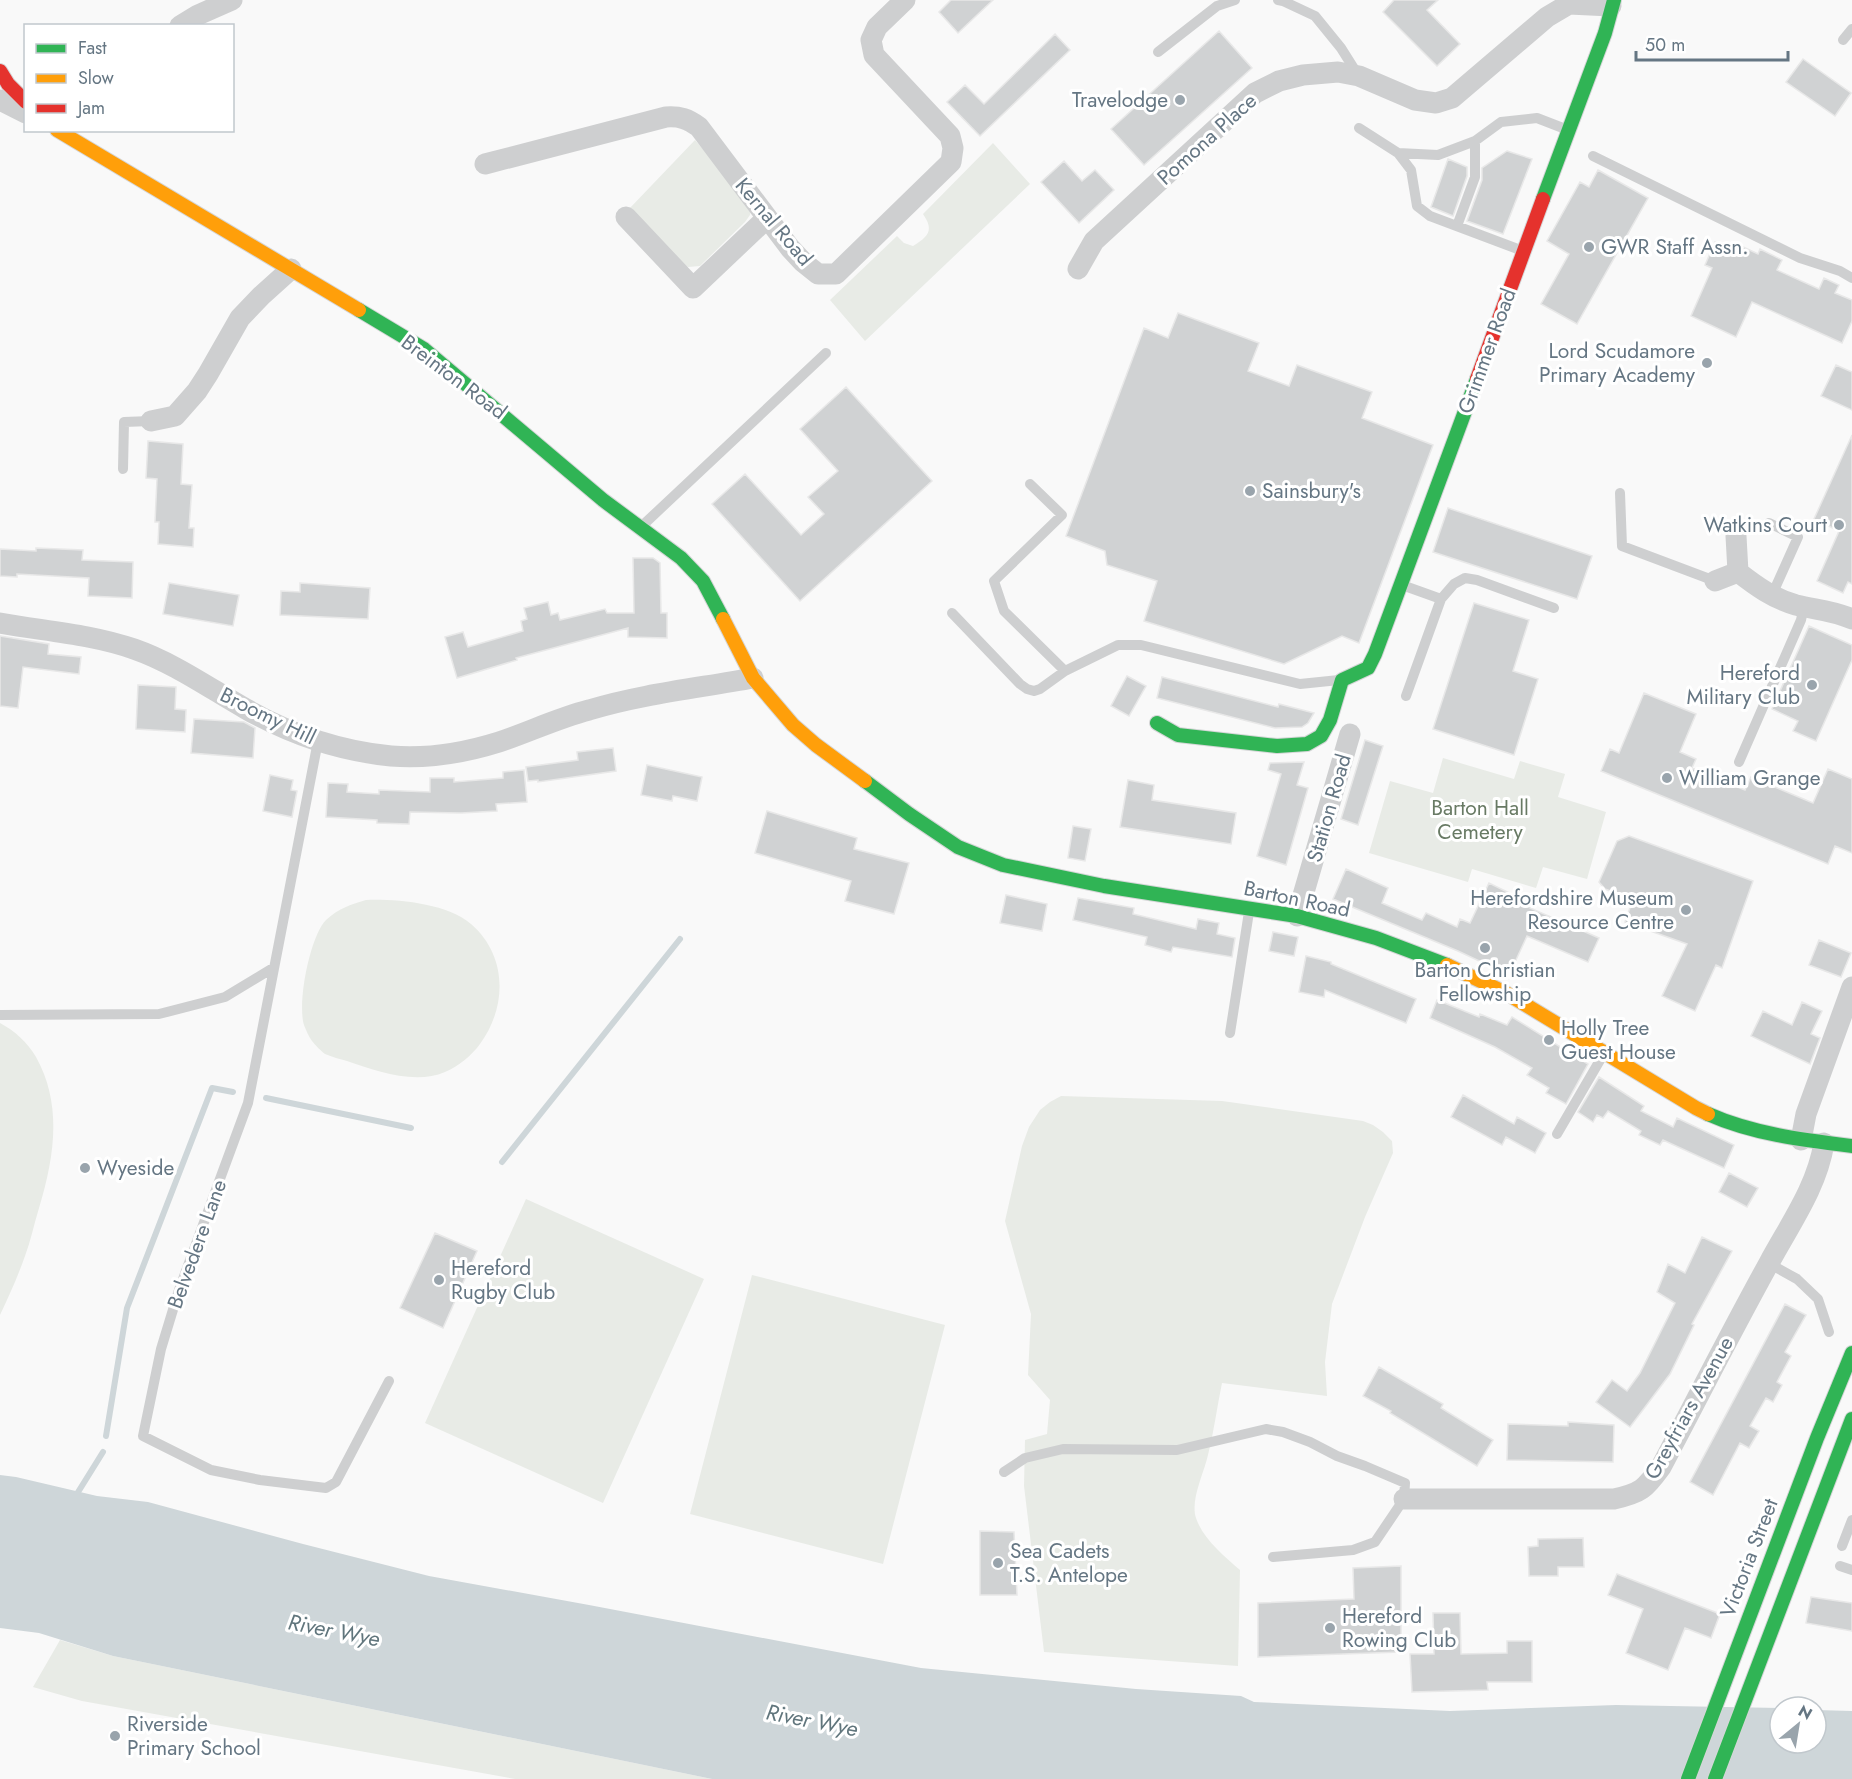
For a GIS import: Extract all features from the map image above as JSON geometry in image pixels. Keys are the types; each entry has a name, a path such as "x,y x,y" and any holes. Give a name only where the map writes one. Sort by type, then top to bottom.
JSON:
{"main road":[{"name":"Grimmer Road","path":"1342,680 1368,668 1375,654 1605,33 1613,3"},
{"path":"0,71 8,84 24,100"},
{"name":"Breinton Road","path":"60,132 424,349 471,386 605,502 693,567 703,581 753,678"},
{"name":"Barton Road","path":"753,678 793,724 816,745 909,814 958,847 980,857 1003,865 1104,886 1297,916 1376,939 1450,967 1506,993 1719,1120 1800,1140 1852,1146"},
{"path":"1157,723 1178,735 1277,746 1307,744 1321,736 1330,720 1342,680"},
{"name":"Victoria Street","path":"1688,1779 1817,1438 1852,1353"},
{"path":"1715,1779 1852,1419"}],"street":[{"path":"183,24 232,0"},
{"name":"Kernal Road","path":"485,164 666,117 687,118 699,127 766,218 803,262 818,274 836,274 951,162 953,148 950,136 874,55 871,40 877,27 905,0"},
{"name":"Grimmer Road","path":"1436,103 1452,98 1547,17 1569,4 1613,3"},
{"name":"Pomona Place","path":"1078,269 1094,241 1255,93 1280,81 1302,75 1338,72 1359,76 1415,100 1436,103"},
{"path":"0,100 24,112"},
{"path":"626,217 693,288 766,218"},
{"path":"151,421 175,416 208,374 240,318 291,269"},
{"path":"1736,536 1738,572 1763,591 1796,605 1836,612 1852,619"},
{"path":"1715,581 1738,572"},
{"name":"Broomy Hill","path":"0,623 92,638 133,649 164,662 247,710 287,729 318,741 391,756 422,757 457,753 498,742 612,703 753,678"},
{"name":"Station Road","path":"1297,916 1350,734"},
{"path":"1800,1140 1806,1114 1852,987"},
{"name":"Greyfriars Avenue","path":"1404,1499 1614,1499 1636,1494 1648,1484 1661,1467 1768,1263 1815,1181 1824,1143"}],"lane":[{"path":"1158,52 1216,6 1235,0"},
{"path":"1278,0 1315,16 1341,48 1359,76"},
{"path":"1843,40 1852,29"},
{"path":"1398,153 1438,154 1474,141 1501,122 1537,118 1568,130"},
{"path":"1359,128 1398,153 1411,170 1417,206 1430,216 1524,251"},
{"path":"1457,226 1475,177 1474,141"},
{"path":"1593,156 1800,258 1840,271 1852,278"},
{"path":"640,527 826,353"},
{"path":"123,469 124,422 151,421"},
{"path":"1030,483 1062,515 994,581 1004,611 1065,671"},
{"path":"1620,493 1622,546 1715,581"},
{"path":"1768,523 1798,537 1772,595"},
{"path":"1406,696 1441,599 1454,584 1465,578 1477,580 1554,608"},
{"path":"1400,585 1441,599"},
{"path":"1740,762 1801,620 1804,606"},
{"path":"952,613 1020,684 1034,691 1065,671 1118,645 1141,645 1300,684 1342,680"},
{"name":"Belvedere Lane","path":"318,741 248,1103 178,1290 161,1350 143,1436 211,1470 260,1480 326,1488 336,1482 389,1381"},
{"path":"1230,1033 1250,909"},
{"path":"0,1015 159,1014 225,997 273,968"},
{"path":"1557,1134 1605,1053"},
{"path":"1768,1263 1797,1279 1818,1299 1828,1332"},
{"path":"1004,1472 1024,1458 1063,1449 1177,1450 1266,1429 1283,1432 1310,1442 1336,1456 1405,1483 1404,1499 1375,1542 1353,1550 1273,1557"},
{"path":"1842,1546 1852,1520"},
{"path":"1840,1566 1852,1570"}],"green space":[{"path":"695,140 751,204 750,215 745,222 700,266 688,267 677,260 629,209"},
{"path":"993,143 1030,184 865,341 830,300 897,236 904,243 913,246 923,239 929,229 923,214"},
{"name":"Barton Hall Cemetery","path":"1443,758 1514,779 1520,761 1565,774 1558,797 1606,812 1587,879 1543,867 1536,888 1472,869 1468,882 1369,853 1390,781 1433,793"},
{"path":"366,900 392,900 448,911 471,924 492,951 500,982 495,1014 489,1030 477,1048 450,1070 433,1076 421,1077 383,1072 325,1054 313,1043 304,1025 302,1002 306,970 320,928 335,913"},
{"path":"0,1023 20,1037 36,1057 50,1094 53,1132 49,1170 29,1244 0,1315"},
{"path":"1061,1096 1222,1101 1363,1121 1373,1125 1392,1141 1393,1153 1365,1217 1332,1304 1325,1362 1327,1396 1222,1383 1210,1446 1196,1495 1195,1511 1199,1526 1209,1540 1240,1570 1238,1666 1044,1652 1024,1486 1025,1440 1047,1434 1050,1400 1028,1375 1031,1314 1005,1221 1022,1146 1029,1127 1040,1110"},
{"path":"526,1199 704,1279 603,1503 425,1423"},
{"path":"752,1275 945,1325 883,1564 690,1514"},
{"path":"60,1640 113,1656 712,1779 515,1779 82,1701 33,1687"}],"water":[{"name":"River Wye","path":"0,1475 97,1496 148,1502 429,1576 921,1668 1136,1689 1241,1696 1254,1702 1450,1711 1616,1705 1768,1708 1768,1755 1828,1755 1828,1710 1852,1711 1852,1779 712,1779 113,1656 39,1633 0,1628"}],"building":[{"path":"951,0 993,0 958,33 939,12"},
{"path":"1394,0 1438,0 1427,10 1460,44 1437,66 1383,12"},
{"name":"Travelodge","path":"1219,31 1252,68 1144,165 1111,129"},
{"path":"1055,34 1070,50 980,136 947,102 965,85 984,104"},
{"path":"1803,59 1851,93 1835,116 1786,82"},
{"path":"1507,151 1532,159 1503,234 1467,221 1482,180 1482,168"},
{"path":"1448,159 1467,167 1467,176 1453,216 1431,207"},
{"path":"1064,161 1082,181 1095,170 1114,190 1079,223 1041,182"},
{"name":"GWR Staff Assn.","path":"1598,170 1648,198 1577,324 1541,304 1569,254 1547,241 1580,182 1589,187"},
{"path":"1715,242 1736,252 1739,245 1758,254 1760,249 1782,260 1777,270 1819,289 1824,278 1839,285 1835,293 1852,300 1852,321 1842,343 1752,302 1736,337 1691,316 1712,268 1705,265"},
{"name":"Sainsbury's","path":"1178,313 1259,343 1248,371 1289,386 1297,365 1372,392 1362,418 1433,445 1359,643 1342,636 1284,664 1144,621 1157,581 1107,565 1105,551 1066,536 1144,328 1168,338"},
{"path":"1836,365 1852,372 1852,410 1821,396"},
{"path":"846,387 932,481 800,601 712,504 745,474 801,535 824,514 808,497 838,471 800,429"},
{"name":"Watkins Court","path":"1852,435 1852,584 1848,582 1843,593 1817,581 1839,531 1814,519"},
{"path":"148,441 183,444 181,484 192,485 189,528 194,528 193,547 158,544 159,522 155,522 157,479 146,478"},
{"path":"1448,508 1592,556 1577,599 1433,552"},
{"path":"36,548 83,550 82,560 133,562 132,598 88,596 89,578 17,574 17,577 0,576 0,549 36,551"},
{"path":"633,558 653,558 660,563 661,613 667,613 667,638 628,637 628,628 516,658 517,660 457,678 445,637 463,632 468,647 523,631 521,621 527,619 524,608 548,602 551,615 558,613 560,620 605,609 607,613 634,613"},
{"path":"169,583 239,595 233,626 163,614"},
{"path":"300,583 370,588 368,619 280,615 281,591 300,592"},
{"path":"1474,603 1529,620 1513,671 1538,679 1514,755 1433,729"},
{"name":"Hereford Military Club","path":"1809,626 1852,645 1852,660 1816,741 1793,731 1798,721 1772,709"},
{"path":"0,636 49,644 48,654 81,657 79,674 23,667 18,708 0,706"},
{"path":"1127,676 1146,686 1129,716 1111,706"},
{"path":"1162,677 1278,707 1279,704 1314,713 1308,723 1302,727 1275,728 1157,698"},
{"path":"138,685 176,687 175,709 186,710 185,732 136,729"},
{"name":"William Grange","path":"1644,693 1696,714 1680,752 1696,759 1692,768 1745,790 1751,777 1813,803 1828,769 1852,779 1852,853 1835,846 1828,864 1601,771 1610,749 1619,753"},
{"path":"194,719 244,722 255,728 253,758 191,753"},
{"path":"1365,740 1383,746 1358,825 1341,819"},
{"path":"613,748 616,771 538,782 538,780 528,781 526,767 578,760 577,752"},
{"path":"1304,762 1297,785 1308,788 1286,865 1257,856 1281,774 1268,770 1270,763"},
{"path":"647,765 702,777 697,801 673,796 672,801 641,795"},
{"path":"524,770 527,802 496,804 497,811 410,812 409,824 326,817 328,783 348,784 347,792 379,794 379,790 430,792 430,778 454,778 454,782 503,778 503,772"},
{"path":"270,775 293,780 291,790 297,791 292,817 263,811"},
{"path":"1128,780 1154,785 1152,800 1236,813 1231,844 1120,827"},
{"path":"767,811 857,838 854,849 909,863 894,914 845,901 851,881 755,853"},
{"path":"1073,826 1091,829 1085,861 1068,858"},
{"name":"Herefordshire Museum Resource Centre","path":"1629,836 1753,881 1722,968 1716,965 1695,1011 1662,996 1687,944 1625,922 1633,899 1605,889 1599,882 1617,841"},
{"path":"1346,869 1388,888 1382,903 1422,920 1426,913 1457,927 1460,919 1470,923 1489,883 1532,904 1530,908 1599,938 1588,962 1527,936 1509,975 1458,951 1333,899"},
{"path":"1006,895 1047,904 1042,931 1000,923"},
{"path":"1078,898 1134,908 1133,914 1196,929 1198,919 1219,923 1217,934 1235,938 1232,957 1173,947 1171,952 1145,945 1147,937 1073,920"},
{"path":"1273,932 1298,937 1294,956 1269,951"},
{"path":"1819,940 1851,953 1841,977 1809,965"},
{"path":"1306,956 1331,962 1331,964 1416,999 1406,1023 1325,990 1324,997 1299,992"},
{"path":"1437,1000 1479,1017 1480,1014 1507,1025 1512,1017 1588,1064 1566,1104 1546,1093 1549,1088 1527,1075 1532,1068 1495,1047 1430,1018"},
{"path":"1802,1002 1822,1011 1811,1034 1820,1038 1810,1064 1751,1036 1763,1011 1792,1025"},
{"path":"1599,1077 1644,1106 1641,1111 1673,1127 1677,1118 1734,1145 1724,1168 1663,1140 1660,1145 1639,1135 1641,1131 1608,1111 1603,1118 1597,1115 1593,1122 1578,1112"},
{"path":"1463,1095 1514,1124 1517,1117 1546,1133 1535,1153 1506,1137 1502,1145 1451,1117"},
{"path":"1729,1173 1758,1188 1747,1207 1719,1192"},
{"name":"Hereford Rugby Club","path":"435,1233 477,1251 443,1328 400,1308"},
{"path":"1702,1237 1732,1251 1692,1324 1694,1325 1670,1374 1630,1427 1596,1402 1612,1380 1627,1391 1640,1373 1675,1303 1657,1292 1668,1264 1685,1273"},
{"path":"1785,1304 1806,1315 1785,1352 1791,1356 1777,1382 1782,1385 1773,1402 1766,1398 1750,1426 1759,1431 1749,1448 1740,1443 1713,1495 1690,1482"},
{"path":"1379,1367 1443,1404 1441,1408 1493,1440 1477,1466 1390,1413 1391,1411 1363,1396"},
{"path":"1568,1422 1614,1425 1613,1462 1507,1460 1508,1424 1568,1426"},
{"name":"Sea Cadets T.S. Antelope","path":"980,1531 1014,1532 1017,1595 980,1595"},
{"path":"1583,1538 1584,1567 1558,1567 1558,1576 1529,1576 1528,1547 1538,1546 1538,1539"},
{"name":"Hereford Rowing Club","path":"1401,1566 1401,1652 1258,1657 1258,1603 1354,1599 1353,1568"},
{"path":"1617,1574 1720,1614 1711,1638 1685,1628 1668,1670 1626,1653 1643,1609 1608,1595"},
{"path":"1811,1597 1852,1603 1852,1631 1806,1623"},
{"path":"1433,1613 1460,1613 1461,1654 1507,1653 1507,1641 1532,1641 1532,1682 1487,1682 1488,1690 1412,1692 1410,1654 1434,1654"}],"waterway":[{"path":"502,1162 680,939"},
{"path":"106,1436 127,1308 212,1088 233,1092"},
{"path":"266,1098 411,1128"},
{"path":"75,1497 103,1452"}],"traffic: fast":[{"path":"1543,199 1605,33 1614,0"},
{"path":"359,310 424,349 603,500 681,558 703,581 723,619"},
{"path":"1157,723 1178,735 1277,746 1307,744 1321,736 1330,720 1342,680 1368,668 1375,654 1477,379"},
{"path":"865,781 958,847 1003,865 1104,886 1297,916 1376,938 1447,965"},
{"path":"1708,1114 1760,1131 1797,1139 1852,1146"},
{"path":"1688,1779 1817,1438 1852,1353"},
{"path":"1715,1779 1852,1419"}],"traffic: slow":[{"path":"60,132 359,310"},
{"path":"723,619 753,678 793,725 865,781"},
{"path":"1447,965 1506,993 1708,1114"}],"traffic: jam":[{"path":"0,71 8,84 24,100"},
{"path":"1477,379 1543,199"}],"place":[{"name":"Travelodge","path":"1180,100"},
{"name":"GWR Staff Assn.","path":"1589,247"},
{"name":"Lord Scudamore Primary Academy","path":"1707,363"},
{"name":"Sainsbury's","path":"1250,491"},
{"name":"Watkins Court","path":"1839,525"},
{"name":"Hereford Military Club","path":"1812,685"},
{"name":"William Grange","path":"1667,778"},
{"name":"Herefordshire Museum Resource Centre","path":"1686,910"},
{"name":"Barton Christian Fellowship","path":"1485,948"},
{"name":"Holly Tree Guest House","path":"1549,1040"},
{"name":"Wyeside","path":"85,1168"},
{"name":"Hereford Rugby Club","path":"439,1280"},
{"name":"Sea Cadets T.S. Antelope","path":"998,1563"},
{"name":"Hereford Rowing Club","path":"1330,1628"},
{"name":"Riverside Primary School","path":"115,1736"}]}
